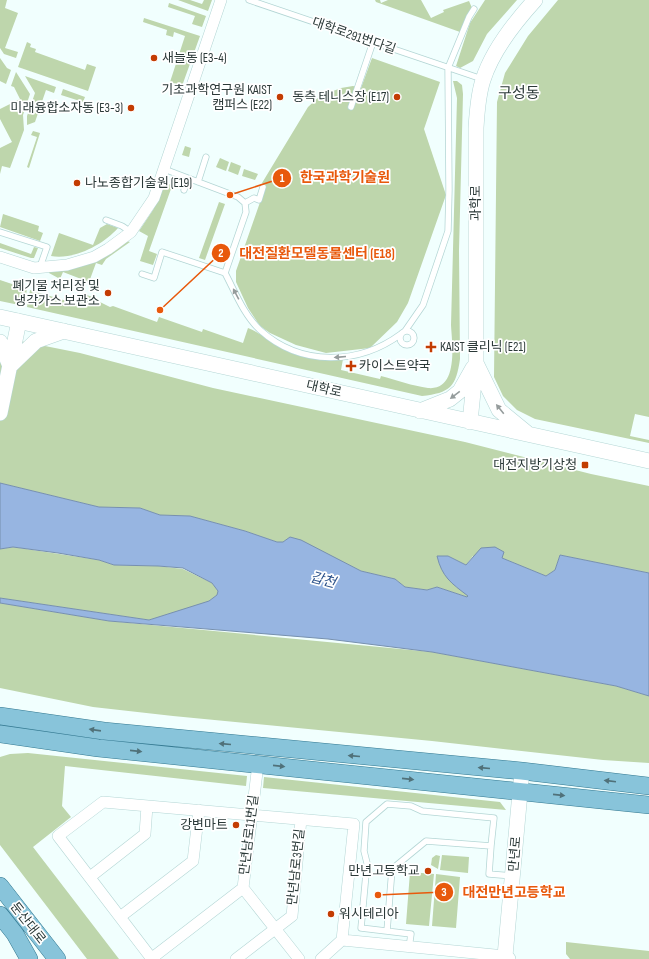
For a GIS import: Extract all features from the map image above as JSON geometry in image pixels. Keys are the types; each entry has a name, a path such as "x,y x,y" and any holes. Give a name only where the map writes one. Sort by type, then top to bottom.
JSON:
{"main road":[{"name":"과학로","path":"470,422 476,362 476,128 478,107 483,79 502,44 535,0"},
{"name":"대학로","path":"0,317 649,461"},
{"path":"0,412 10,366 7,341 19,321"},
{"path":"10,366 33,344 64,331"},
{"path":"420,411 450,399 460,391 476,362"},
{"path":"476,362 499,410 529,435"},
{"path":"4,716 134,734 522,771 649,786"},
{"path":"0,734 98,748 649,805"},
{"path":"0,741 27,738"},
{"name":"만년로","path":"506,957 522,771"},
{"name":"둔산대로","path":"0,886 57,959"},
{"name":"둔산대로","path":"0,915 15,934 27,957"},
{"path":"0,929 8,940 27,957"}],"street":[{"path":"0,257 34,268 67,265 94,257 108,249 131,232 154,198 221,0"},
{"name":"만년남로11번길","path":"258,764 242,888 299,959"},
{"name":"만년남로3번길","path":"242,888 152,959 58,836 104,802 354,824 342,940"},
{"path":"90,877 145,834 147,806"},
{"path":"120,917 193,861 199,810"},
{"name":"만년남로3번길","path":"236,959 292,916 301,819"},
{"path":"321,959 342,940 506,957"}],"lane":[{"name":"대학로291번다길","path":"249,0 459,73 483,79"},
{"path":"142,274 154,278 162,252 225,273 245,311 260,330 281,345 300,353 329,358 355,356 370,352 403,332 423,305 448,231 450,190 448,68 469,17 474,9"},
{"path":"351,107 373,42"},
{"path":"198,182 206,157"},
{"path":"164,169 238,197 245,202 246,212 225,273"},
{"path":"184,190 188,178"},
{"path":"245,202 254,198 259,200 263,187"},
{"path":"106,220 122,226 131,232"},
{"path":"0,232 47,247 40,267"},
{"path":"410,948 411,934 361,928 367,863 364,851 366,822 387,804 412,806 422,811 494,818 489,874 512,876"},
{"path":"387,931 392,869 426,841 491,846"}],"green space":[{"path":"0,0 7,0 5,8 18,13 5,48 18,52 16,58 4,54 0,48"},
{"path":"178,0 190,0 202,4 204,0 212,0 208,11"},
{"path":"375,0 380,0 381,3 388,0 421,0 431,18 444,12 443,10 469,1 472,8 460,32 376,2"},
{"path":"485,0 517,0 487,34 473,61 460,68 456,66 470,23"},
{"path":"558,0 649,0 649,417 635,414 630,436 649,440 649,443 535,419 517,410 503,396 494,377 497,102 505,73 528,36"},
{"path":"169,3 206,16 202,27 192,24 195,16 168,7"},
{"path":"144,18 200,36 182,86 170,82 185,36 174,32 173,37 166,35 167,30 143,22"},
{"path":"27,42 31,44 30,47 36,49 35,52 85,70 87,64 96,67 88,91 18,67"},
{"path":"0,58 7,68 11,70 6,84 0,81"},
{"path":"372,58 440,82 424,129 446,195 408,303 397,322 370,348 326,353 296,345 270,333 260,326 248,308 236,282 236,271 266,185 262,183 308,107 320,96 341,88 353,86 361,88"},
{"path":"16,72 30,94 23,115 24,130 10,168 2,166 0,174 0,148 12,142 0,119 0,109 20,99 14,87 11,86"},
{"path":"25,76 56,87 54,93 46,90 35,122 27,125 27,116 35,93"},
{"path":"453,81 457,81 462,85 463,94 459,250 460,359 454,382 445,390 432,395 422,396 27,307 30,290 80,305 84,294 98,299 98,301 110,307 113,306 157,322 159,317 202,332 203,329 243,343 248,328 262,335 283,349 297,355 327,360 343,359 341,370 380,379 381,376 422,387 438,387 445,382 452,364 451,325 457,98"},
{"path":"63,89 85,97 83,102 61,95"},
{"path":"33,131 40,133 29,168 27,167 37,137 31,135"},
{"path":"185,146 191,148 189,157 182,155"},
{"path":"220,158 229,162 226,171 216,167"},
{"path":"231,162 241,166 238,175 228,171"},
{"path":"244,169 258,174 255,180 242,176"},
{"path":"169,184 172,186 149,251 157,254 153,265 140,261 148,236 139,231 153,210 164,186"},
{"path":"219,202 225,204 205,260 199,258"},
{"path":"3,214 39,226 38,231 43,233 40,241 0,227"},
{"path":"107,224 118,228 104,240 88,250 69,256 51,256 59,233 93,245 100,228"},
{"path":"127,241 130,242 106,259 102,265 96,263 89,282 63,272 60,279 49,273 91,263 110,254"},
{"path":"0,243 31,254 34,247 38,248 34,258 31,258 0,248"},
{"path":"0,280 27,289 24,306 0,301"},
{"path":"0,337 80,353 213,388 465,442 591,474 649,486 649,573 560,555 555,570 546,576 501,558 473,556 466,565 448,556 455,586 469,596 467,597 437,587 427,590 405,587 395,579 361,571 291,537 283,542 277,542 245,531 190,516 160,515 140,508 99,507 0,483"},
{"path":"13,547 99,560 114,565 158,566 183,569 212,583 218,591 217,595 209,601 149,620 0,598 0,549"},
{"path":"0,603 109,621 432,652 616,686 649,696 649,763 603,760 432,741 93,707 0,688"},
{"path":"28,753 247,776 246,786 65,766 62,806 71,817 33,847 119,959 87,959 0,845 0,757 10,754"},
{"path":"264,777 500,802 506,810 263,788"},
{"path":"436,855 440,856 438,869 431,865 432,858"},
{"path":"442,855 469,857 468,873 440,870"},
{"path":"410,872 434,874 429,926 406,924"},
{"path":"436,874 460,877 456,928 432,926"},
{"path":"566,942 649,951 649,959 570,959 566,954"}],"water":[{"name":"갑천","path":"0,483 99,507 140,508 160,515 190,516 245,531 277,542 283,542 290,537 301,540 361,571 395,579 405,587 427,590 437,587 467,597 468,596 448,579 439,563 437,556 448,556 466,565 481,548 495,547 504,552 502,558 546,576 555,570 560,555 649,573 649,696 616,686 432,652 328,639 109,621 0,603 0,598 149,620 209,601 217,595 218,591 212,583 183,568 114,565 99,560 58,553 13,547 0,549"}],"place":[{"name":"새늘동 (E3-4)","path":"154,58"},
{"name":"기초과학연구원 KAIST 캠퍼스 (E22)","path":"280,97"},
{"name":"동측 테니스장 (E17)","path":"397,97"},
{"name":"미래융합소자동 (E3-3)","path":"131,108"},
{"name":"나노종합기술원 (E19)","path":"77,183"},
{"name":"한국과학기술원","path":"230,195"},
{"name":"폐기물 처리장 및 냉각가스 보관소","path":"108,293"},
{"name":"대전질환모델동물센터 (E18)","path":"160,310"},
{"name":"KAIST 클리닉 (E21)","path":"431,347"},
{"name":"카이스트약국","path":"351,366"},
{"name":"대전지방기상청","path":"585,465"},
{"name":"강변마트","path":"236,825"},
{"name":"만년고등학교","path":"428,871"},
{"name":"대전만년고등학교","path":"378,895"},
{"name":"워시테리아","path":"331,914"}],"district":[{"name":"구성동","path":"519,93"}]}
